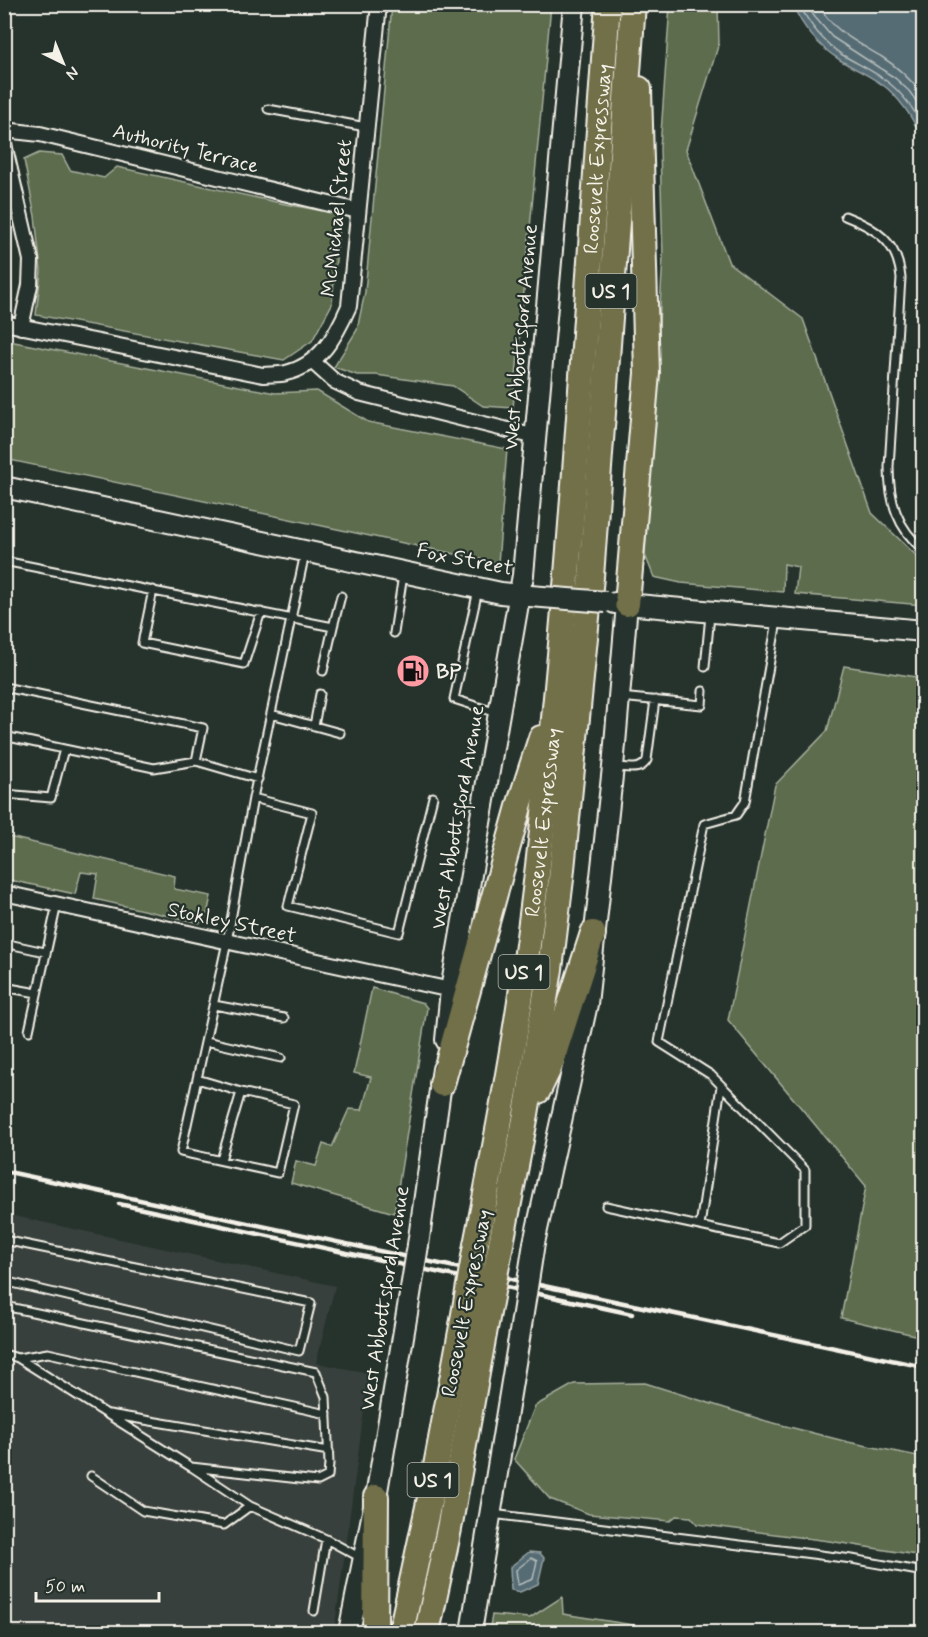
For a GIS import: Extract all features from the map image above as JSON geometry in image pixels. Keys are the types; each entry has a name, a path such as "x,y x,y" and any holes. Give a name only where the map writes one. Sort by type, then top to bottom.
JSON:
{"highway":[{"name":"Roosevelt Expressway","path":"427,1632 449,1529 473,1330 476,1245 512,1054 536,876 571,512 608,4"},
{"name":"Roosevelt Expressway","path":"401,1632 429,1502 473,1330 501,1244 526,1114 550,969 588,606 633,4"},
{"path":"616,603 647,373 639,90 629,40"},
{"path":"442,1084 520,803 555,696"},
{"path":"526,1114 550,1066 593,933"},
{"path":"375,1632 376,1497"}],"street":[{"name":"McMichael Street","path":"4,323 262,375 286,373 313,362 336,335 349,306 379,4"},
{"name":"West Abbottsford Avenue","path":"349,1632 376,1497 418,1245 442,1084 452,990 500,714 525,595 536,437 574,4"},
{"name":"Authority Terrace","path":"4,129 40,134 358,211"},
{"path":"4,144 31,260 30,285 21,327"},
{"path":"313,362 334,381 359,393 536,437"},
{"name":"Fox Street","path":"4,487 479,588 525,595 924,631"},
{"path":"471,1632 534,1243 587,1004 619,697 616,603"},
{"name":"Stokley Street","path":"4,893 452,990"}],"lane":[{"path":"268,109 366,127"},
{"path":"845,216 865,224 883,237 900,262 889,491 902,526 913,542 924,550"},
{"path":"197,1079 294,1104 278,1173 181,1152 197,1079 214,1005 253,798 306,551"},
{"path":"4,561 333,627"},
{"path":"394,633 404,572"},
{"path":"479,588 454,699 500,714"},
{"path":"153,591 142,643 244,663 261,612"},
{"path":"323,671 341,596"},
{"path":"705,667 710,612"},
{"path":"606,1206 779,1243 805,1225 805,1170 711,1075 659,1042 704,824 736,815 745,802 777,618"},
{"path":"4,687 203,728 196,761"},
{"path":"619,697 702,705 703,691"},
{"path":"314,726 320,694"},
{"path":"613,767 639,768 644,765 647,760 655,700"},
{"path":"271,714 340,733"},
{"path":"4,736 154,768 196,761 258,779"},
{"path":"4,794 51,798 64,749"},
{"path":"253,798 312,813 288,906 399,933 433,797"},
{"path":"28,1031 57,904"},
{"path":"4,943 45,952"},
{"path":"4,987 37,993"},
{"path":"214,1005 284,1017"},
{"path":"206,1041 281,1058"},
{"path":"700,1226 721,1086"},
{"path":"221,1160 241,1092"},
{"path":"4,1240 311,1303 299,1351 4,1281"},
{"path":"4,1306 316,1372 326,1397 328,1476 318,1481 191,1467"},
{"path":"18,1358 48,1353 327,1414"},
{"path":"4,1354 18,1358 250,1506 326,1539 364,1560"},
{"path":"106,1413 328,1451"},
{"path":"91,1476 143,1511 224,1525 250,1506"},
{"path":"490,1514 852,1559 924,1572"},
{"path":"314,1611 326,1539"}],"shaded area":[{"path":"5,1214 335,1286 316,1363 369,1373 334,1632 5,1632"}],"green space":[{"path":"392,5 551,5 513,408 483,406 453,386 376,375 357,375 334,367 357,330 365,292"},
{"path":"670,5 718,5 719,43 686,150 729,263 803,319 872,513 923,562 923,605 795,594 798,567 784,564 783,592 681,583 654,577 645,555 663,257 660,148"},
{"path":"39,153 62,155 70,170 104,178 117,167 340,214 332,304 312,341 284,360 36,315 41,271 35,216 24,160"},
{"path":"4,340 275,393 317,391 368,422 507,449 498,563 5,459"},
{"path":"844,666 923,678 923,1337 841,1318 866,1186 728,1020 775,785 827,731"},
{"path":"5,836 175,876 174,889 211,896 207,915 200,923 94,899 98,874 81,872 75,894 5,879"},
{"path":"372,988 423,1003 427,1008 394,1213 291,1183 296,1161 316,1166 323,1144 332,1147 349,1109 362,1110 371,1077 354,1073"},
{"path":"645,1383 766,1421 848,1442 923,1457 923,1556 697,1524 691,1517 676,1516 670,1521 589,1514 550,1499 514,1459 535,1406 574,1384"},
{"path":"562,1597 563,1614 678,1632 489,1632 492,1615 530,1618"}],"water":[{"path":"793,5 923,5 923,143 909,114 894,95 877,81 840,60 818,43 806,29"},
{"path":"529,1552 540,1553 544,1558 538,1584 520,1592 511,1590 510,1567"}],"railway":[{"path":"4,1171 924,1367"},
{"path":"119,1204 632,1314"}],"place":[{"name":"BP","path":"413,671"}]}
